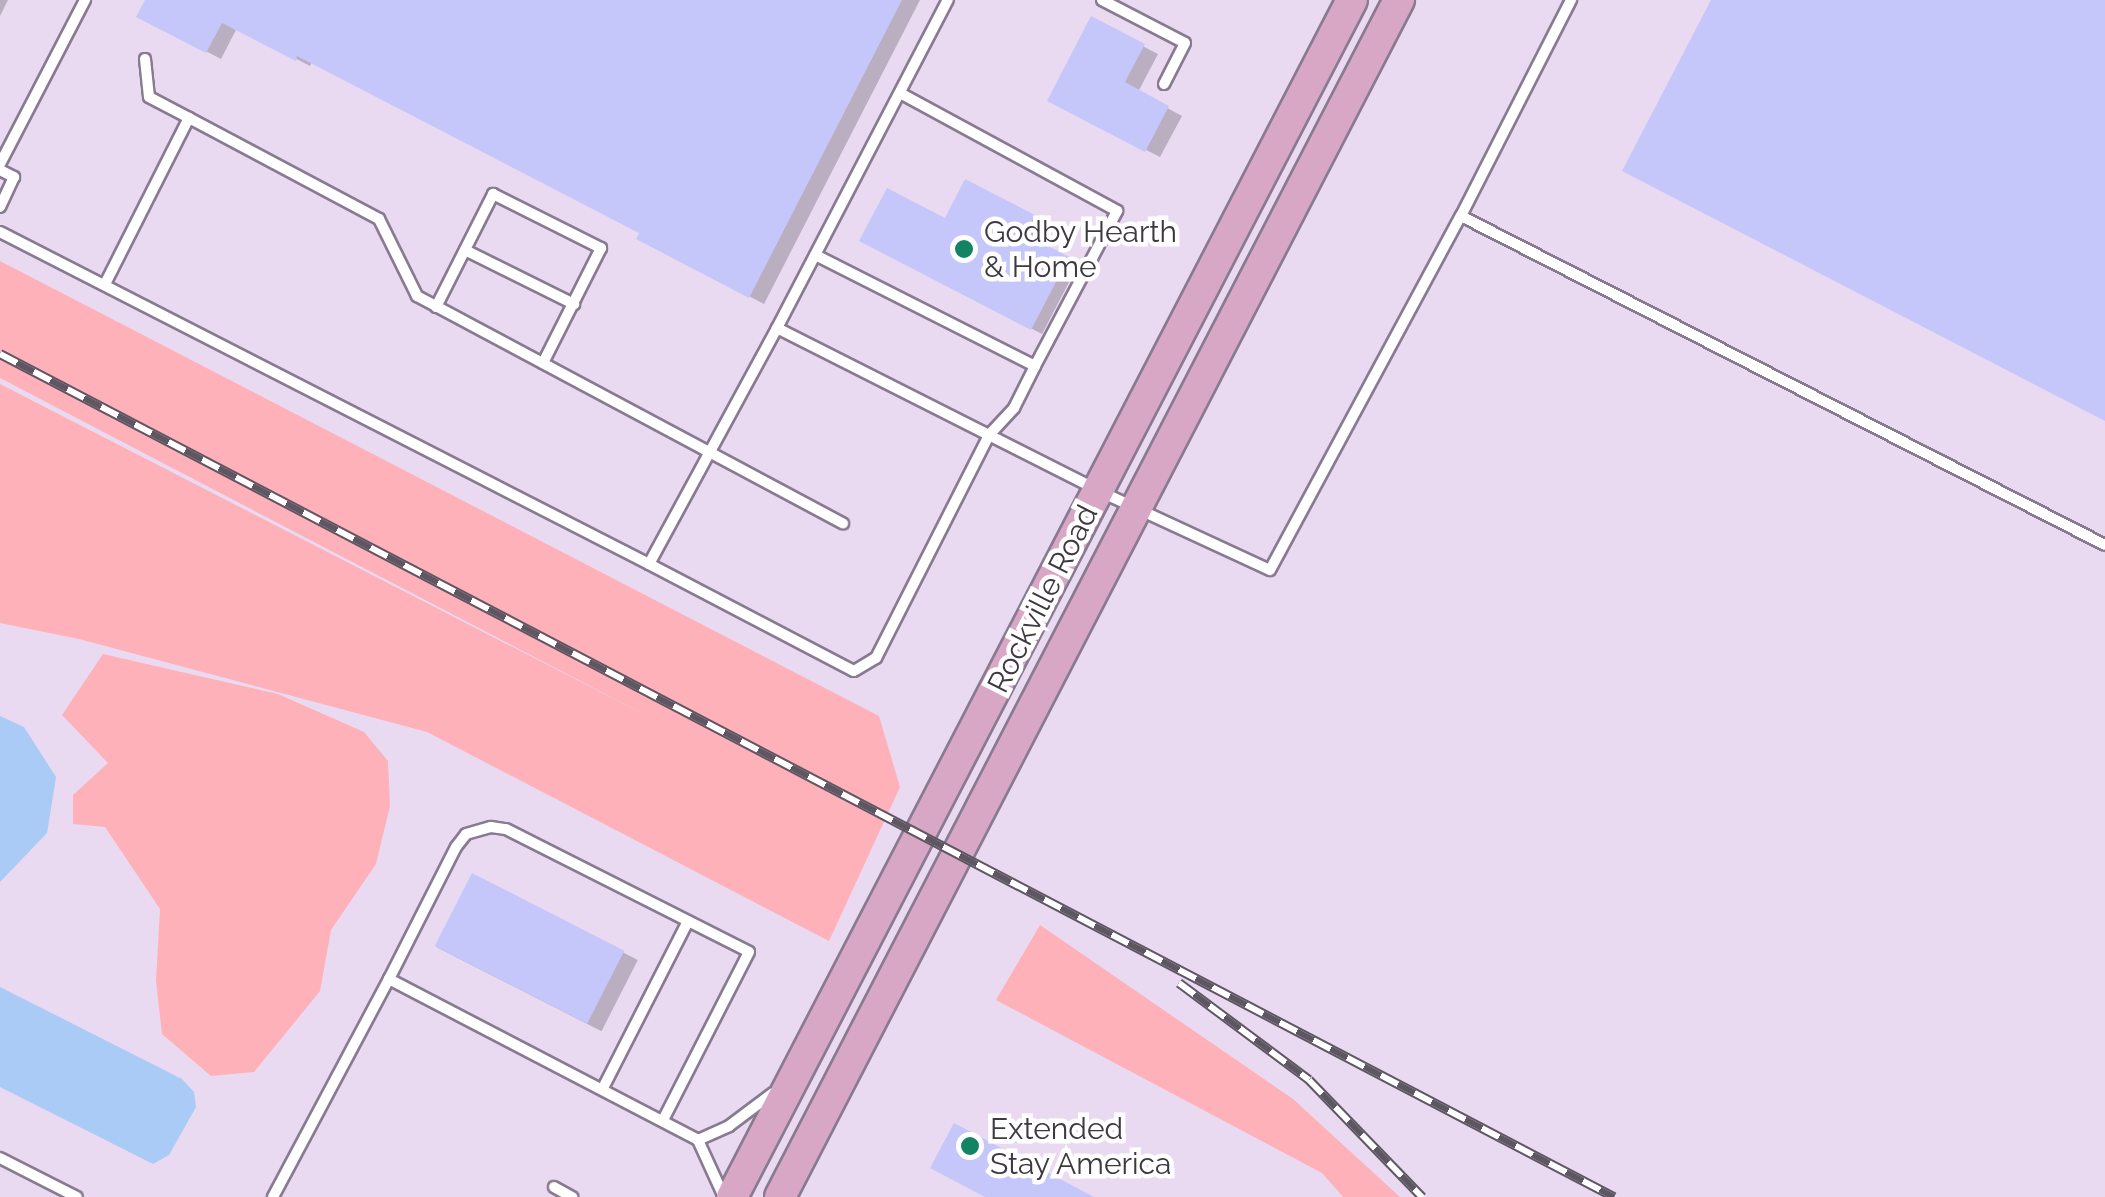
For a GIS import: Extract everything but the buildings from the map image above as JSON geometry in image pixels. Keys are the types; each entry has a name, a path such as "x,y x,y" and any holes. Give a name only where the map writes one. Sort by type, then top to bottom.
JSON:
{"main road":[{"name":"Rockville Road","path":"732,1197 1352,0"},
{"name":"Rockville Road","path":"780,1197 1400,0"}],"lane":[{"path":"0,207 14,177 0,167 85,0"},
{"path":"649,564 948,0"},
{"path":"1102,0 1185,43 1164,84"},
{"path":"777,328 1098,491 1270,570 1461,216 1570,0"},
{"path":"144,58 150,97 379,219 417,296 842,523"},
{"path":"0,232 854,670 876,658 989,435 1014,408 1117,211 900,93"},
{"path":"105,284 188,118"},
{"path":"436,307 493,194 601,248 543,364"},
{"path":"1461,216 2105,545"},
{"path":"465,250 574,304"},
{"path":"816,255 1035,366"},
{"path":"273,1197 456,847 478,828 506,830 749,952 663,1120"},
{"path":"604,1088 688,921"},
{"path":"389,979 698,1140 724,1197"},
{"path":"698,1140 729,1126 796,1074"},
{"path":"0,1158 77,1197"},
{"path":"554,1187 572,1197"}],"shaded area":[{"path":"0,261 879,716 900,787 829,941 427,732 79,639 0,623 0,384 653,719 0,378"},
{"path":"103,654 278,694 364,732 388,761 390,806 376,864 331,930 320,991 254,1072 211,1076 162,1034 156,981 160,909 105,827 73,824 73,795 108,763 62,715"},
{"path":"1040,925 1293,1099 1400,1197 1343,1197 1322,1173 996,1000"}],"water":[{"path":"0,716 24,727 56,777 47,833 0,882"},
{"path":"0,987 182,1079 194,1092 196,1107 169,1155 153,1164 0,1087"}],"railway":[{"path":"0,354 1614,1197"},
{"path":"1179,983 1309,1080 1422,1197"}],"place":[{"name":"Godby Hearth & Home","path":"964,249"},
{"name":"Extended Stay America","path":"970,1146"}]}
